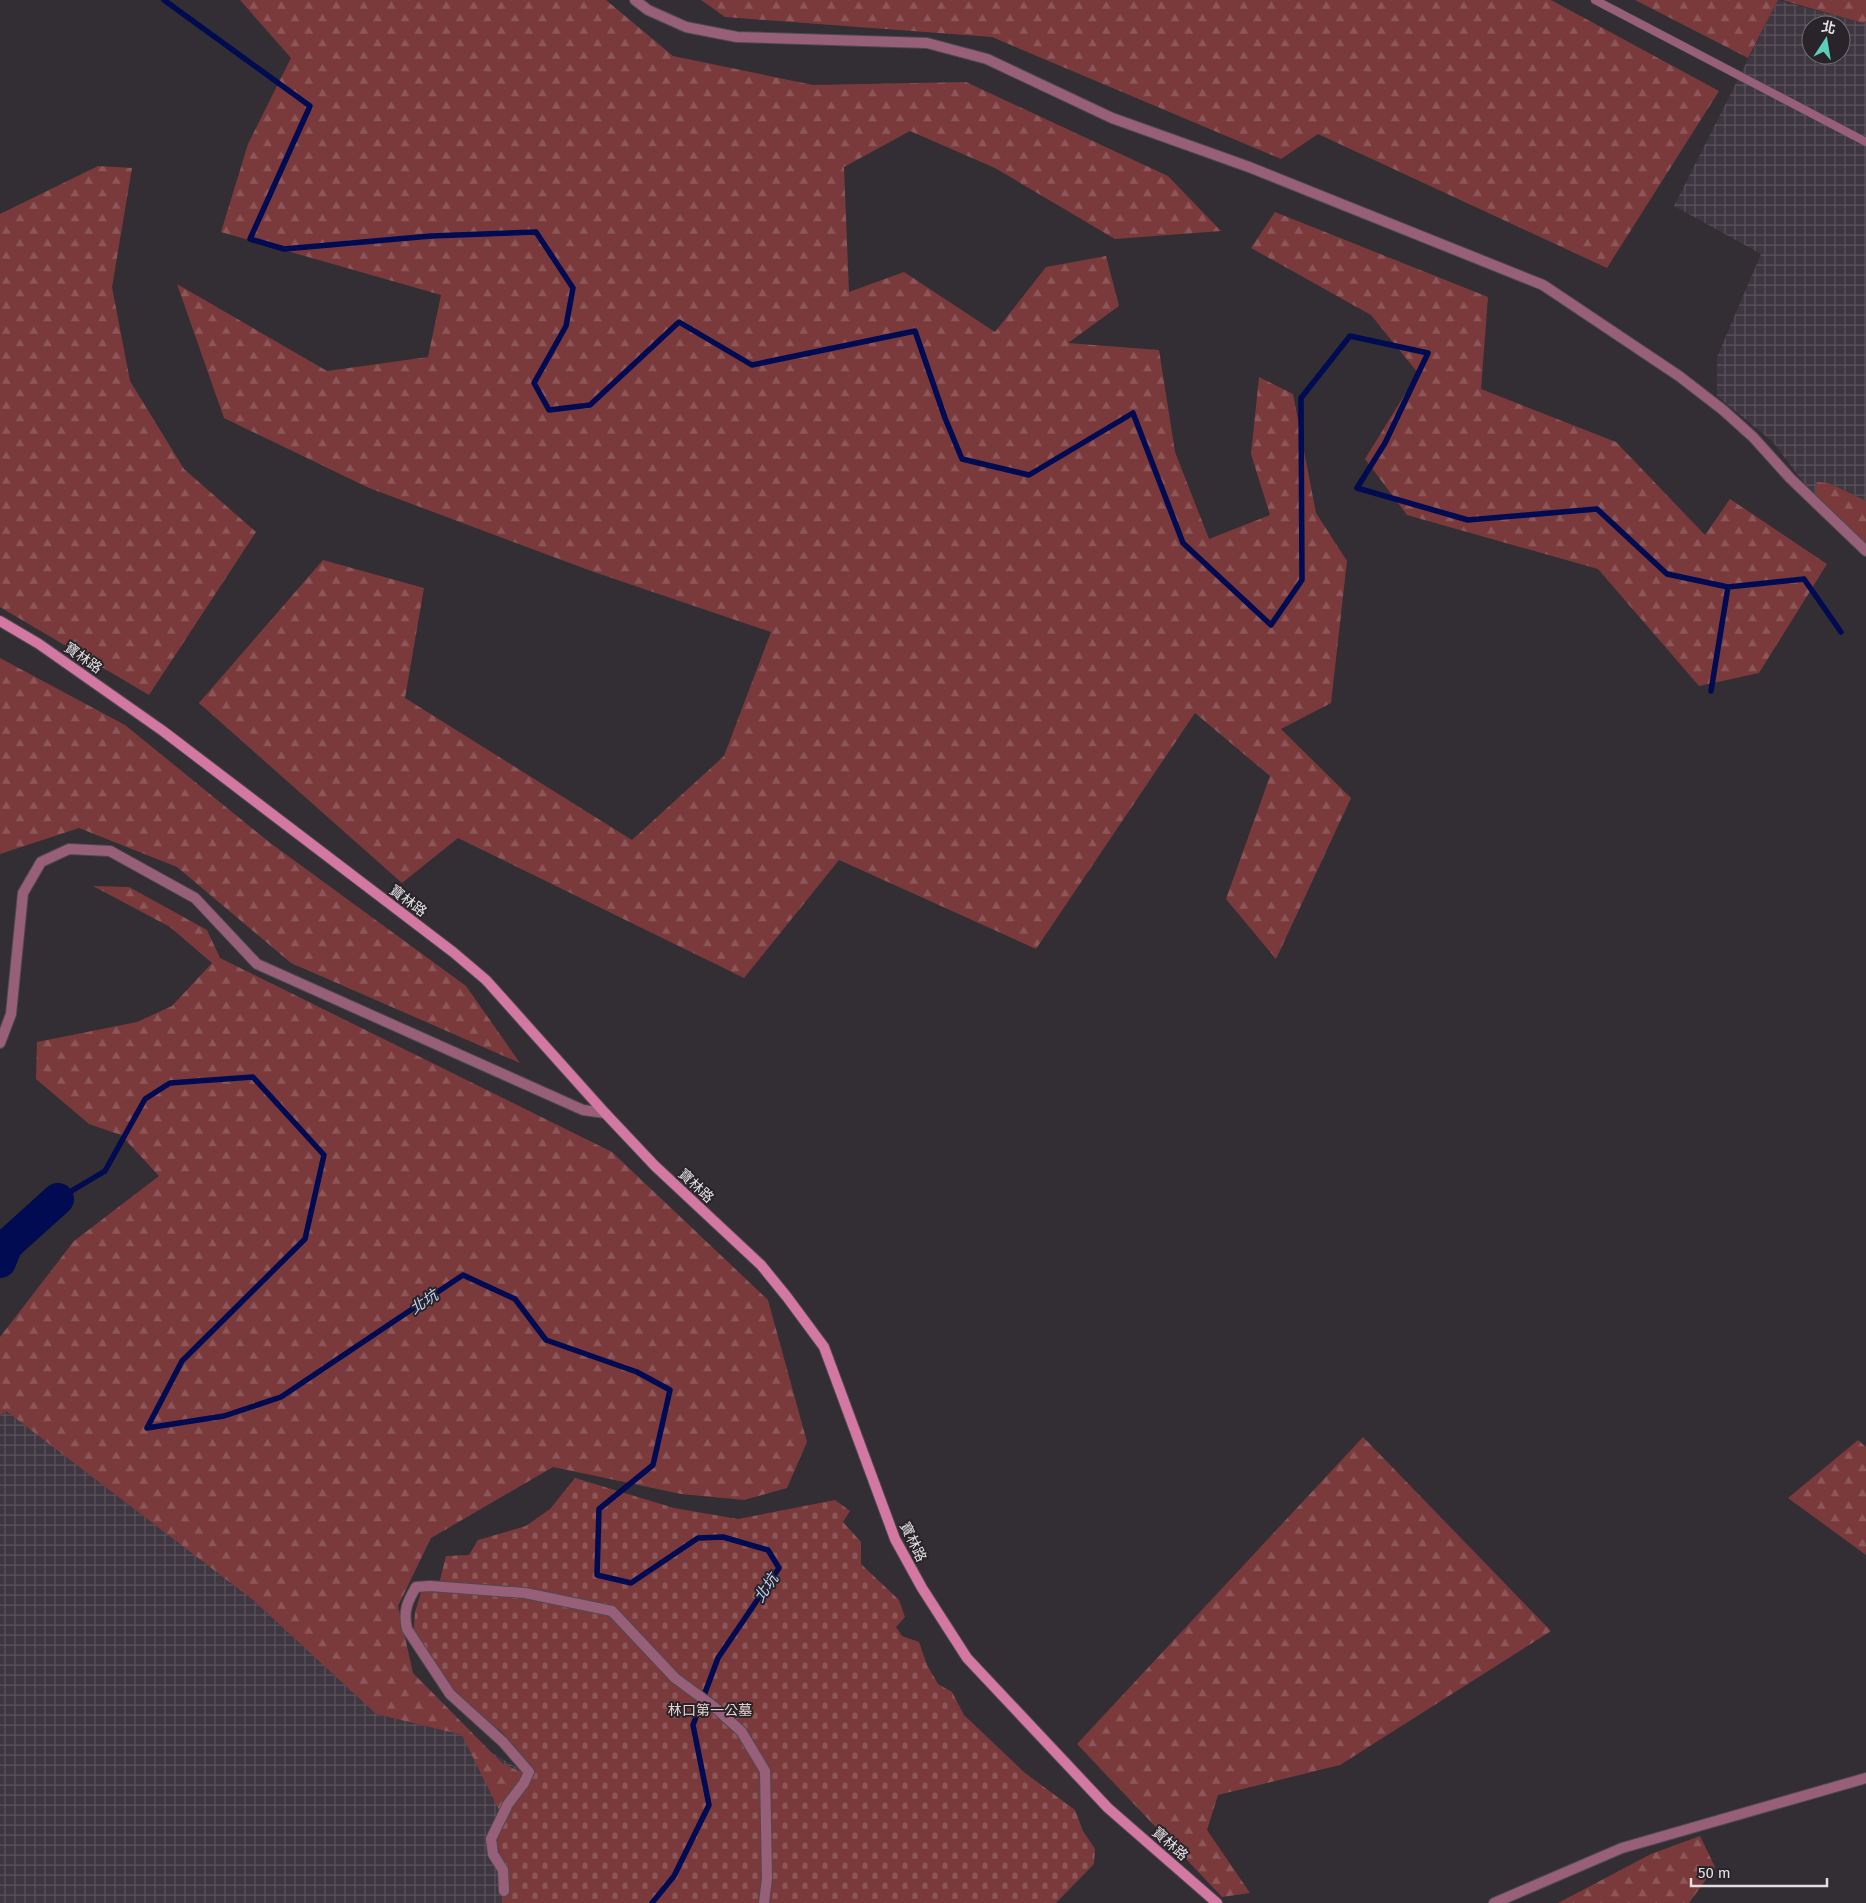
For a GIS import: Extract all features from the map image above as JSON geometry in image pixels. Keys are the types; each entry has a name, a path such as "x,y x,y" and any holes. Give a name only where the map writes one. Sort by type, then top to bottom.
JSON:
{"main road":[{"name":"寶林路","path":"0,621 39,644 163,731 453,952 486,980 655,1166 761,1265 788,1297 824,1347 895,1539 922,1588 967,1658 1108,1808 1217,1903"}],"street":[{"path":"635,0 648,10 686,27 737,37 927,42 987,60 1112,118 1250,167 1543,285 1679,376 1723,410 1753,437 1790,478 1866,551"},
{"path":"0,1043 11,1014 23,893 41,862 69,849 110,851 195,898 257,964 583,1110 605,1113"},
{"path":"504,1891 503,1870 493,1854 491,1839 508,1804 524,1783 529,1772 503,1742 450,1694 407,1629 404,1619 405,1607 416,1588 430,1586 525,1593 612,1611 675,1678 713,1706 742,1731 765,1771 767,1878 764,1903"},
{"path":"1494,1903 1622,1848 1866,1778"}],"lane":[{"path":"1595,0 1866,142"}],"shaded area":[{"path":"1778,0 1833,15 1801,15 1801,65 1851,65 1851,20 1866,24 1866,501 1829,483 1816,482 1816,499 1773,442 1717,396 1717,357 1761,254 1674,206"},
{"path":"6,1411 253,1600 376,1714 462,1735 541,1782 516,1903 0,1903 0,1416"}],"green space":[{"path":"240,0 606,0 673,56 813,85 966,82 1168,176 1221,231 1115,239 995,168 910,131 844,167 849,292 904,272 995,332 1046,267 1106,256 1119,306 1068,343 1159,350 1175,452 1209,539 1270,515 1251,454 1259,377 1293,394 1316,513 1347,561 1331,703 1281,729 1351,798 1276,959 1226,899 1270,776 1195,713 1036,949 839,860 744,978 458,838 402,883 199,703 323,560 424,588 405,698 632,840 724,756 771,632 594,572 369,488 224,418 177,284 327,371 428,357 441,295 221,232 248,144 291,58"},
{"path":"701,0 1551,0 1719,91 1607,268 1318,134 1281,159 992,37 725,17"},
{"path":"1635,0 1778,0 1748,58"},
{"path":"1782,0 1866,0 1866,24 1851,20 1851,15 1834,15"},
{"path":"98,166 132,168 112,287 130,381 184,469 256,532 149,695 0,607 0,214"},
{"path":"1275,212 1488,297 1481,389 1616,442 1705,535 1730,499 1827,564 1759,673 1699,686 1598,569 1407,515 1365,459 1418,373 1371,315 1251,248"},
{"path":"1816,482 1829,483 1866,501 1866,551 1816,499"},
{"path":"0,658 125,725 269,842 466,986 520,1063 291,963 177,867 79,828 0,854"},
{"path":"93,886 129,887 207,930 220,958 612,1152 768,1300 807,1442 787,1488 744,1500 681,1494 553,1467 431,1538 398,1606 413,1673 502,1763 541,1782 516,1903 502,1903 499,1810 462,1735 376,1714 253,1600 6,1411 0,1416 0,1337 74,1241 159,1176 121,1135 89,1124 36,1079 37,1042 137,1022 172,1006 212,963 170,927"},
{"path":"1363,1437 1551,1631 1340,1765 1218,1795 1207,1830 1250,1893 1222,1897 1077,1744"},
{"path":"1858,1440 1866,1447 1866,1555 1788,1498"},
{"name":"林口第一公墓","path":"575,1478 674,1508 738,1519 835,1500 850,1511 843,1522 861,1542 861,1564 899,1600 905,1617 896,1627 902,1636 919,1642 927,1665 938,1684 952,1692 964,1715 1025,1773 1075,1810 1083,1831 1095,1849 1094,1864 1056,1903 507,1903 506,1880 497,1843 499,1810 518,1778 522,1756 502,1732 460,1704 413,1638 415,1612 421,1592 439,1584 446,1556 469,1555 478,1540 526,1526 550,1509"},
{"path":"1700,1836 1715,1867 1689,1903 1558,1903 1651,1854"}],"waterway":[{"path":"164,0 310,106 250,239 284,249 431,236 536,232 573,288 566,326 534,383 549,410 590,405 679,322 752,365 915,331 945,418 962,459 1029,475 1133,413 1183,543 1271,625 1302,580 1301,398 1350,336 1428,353 1385,443 1357,488 1468,520 1597,509 1667,574 1728,587 1804,579 1841,632"},
{"path":"1711,691 1728,587"},
{"name":"北坑","path":"58,1199 105,1171 145,1099 170,1083 253,1077 324,1155 305,1239 182,1361 147,1428 224,1416 281,1397 463,1275 515,1299 546,1340 637,1372 670,1390 653,1465 599,1509 597,1575 631,1583 698,1538 723,1537 768,1550 779,1568 718,1658 693,1725 709,1805 674,1876 652,1903"},
{"name":"北坑","path":"0,1262 7,1245 58,1199"}]}
